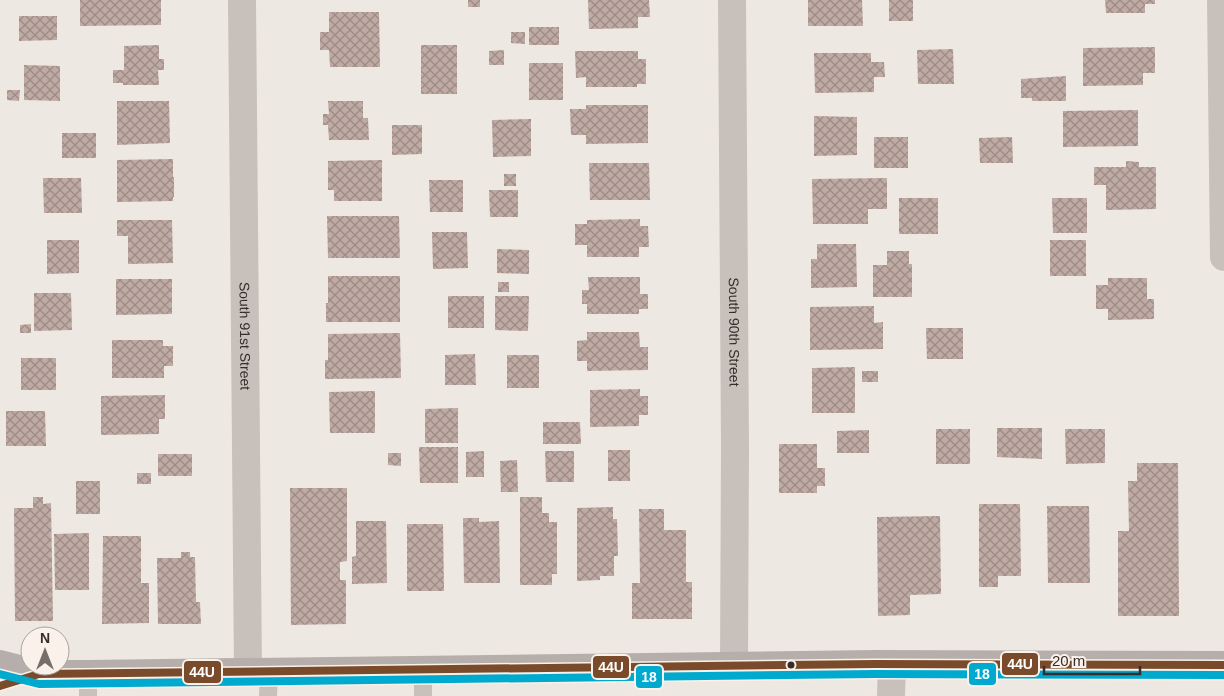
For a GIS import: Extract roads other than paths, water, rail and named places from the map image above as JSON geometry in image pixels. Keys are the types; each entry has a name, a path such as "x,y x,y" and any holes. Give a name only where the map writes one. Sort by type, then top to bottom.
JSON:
{"main road":[{"path":"0,664 20,669"},
{"path":"48,676 88,685 262,680 423,683 734,666 892,664 1224,665"},
{"path":"0,686 32,676"}],"street":[{"name":"South 91st Street","path":"242,0 262,680"},
{"name":"South 90th Street","path":"732,0 735,447 734,666"},
{"path":"1222,0 1224,257"},
{"path":"891,696 892,664"}]}
